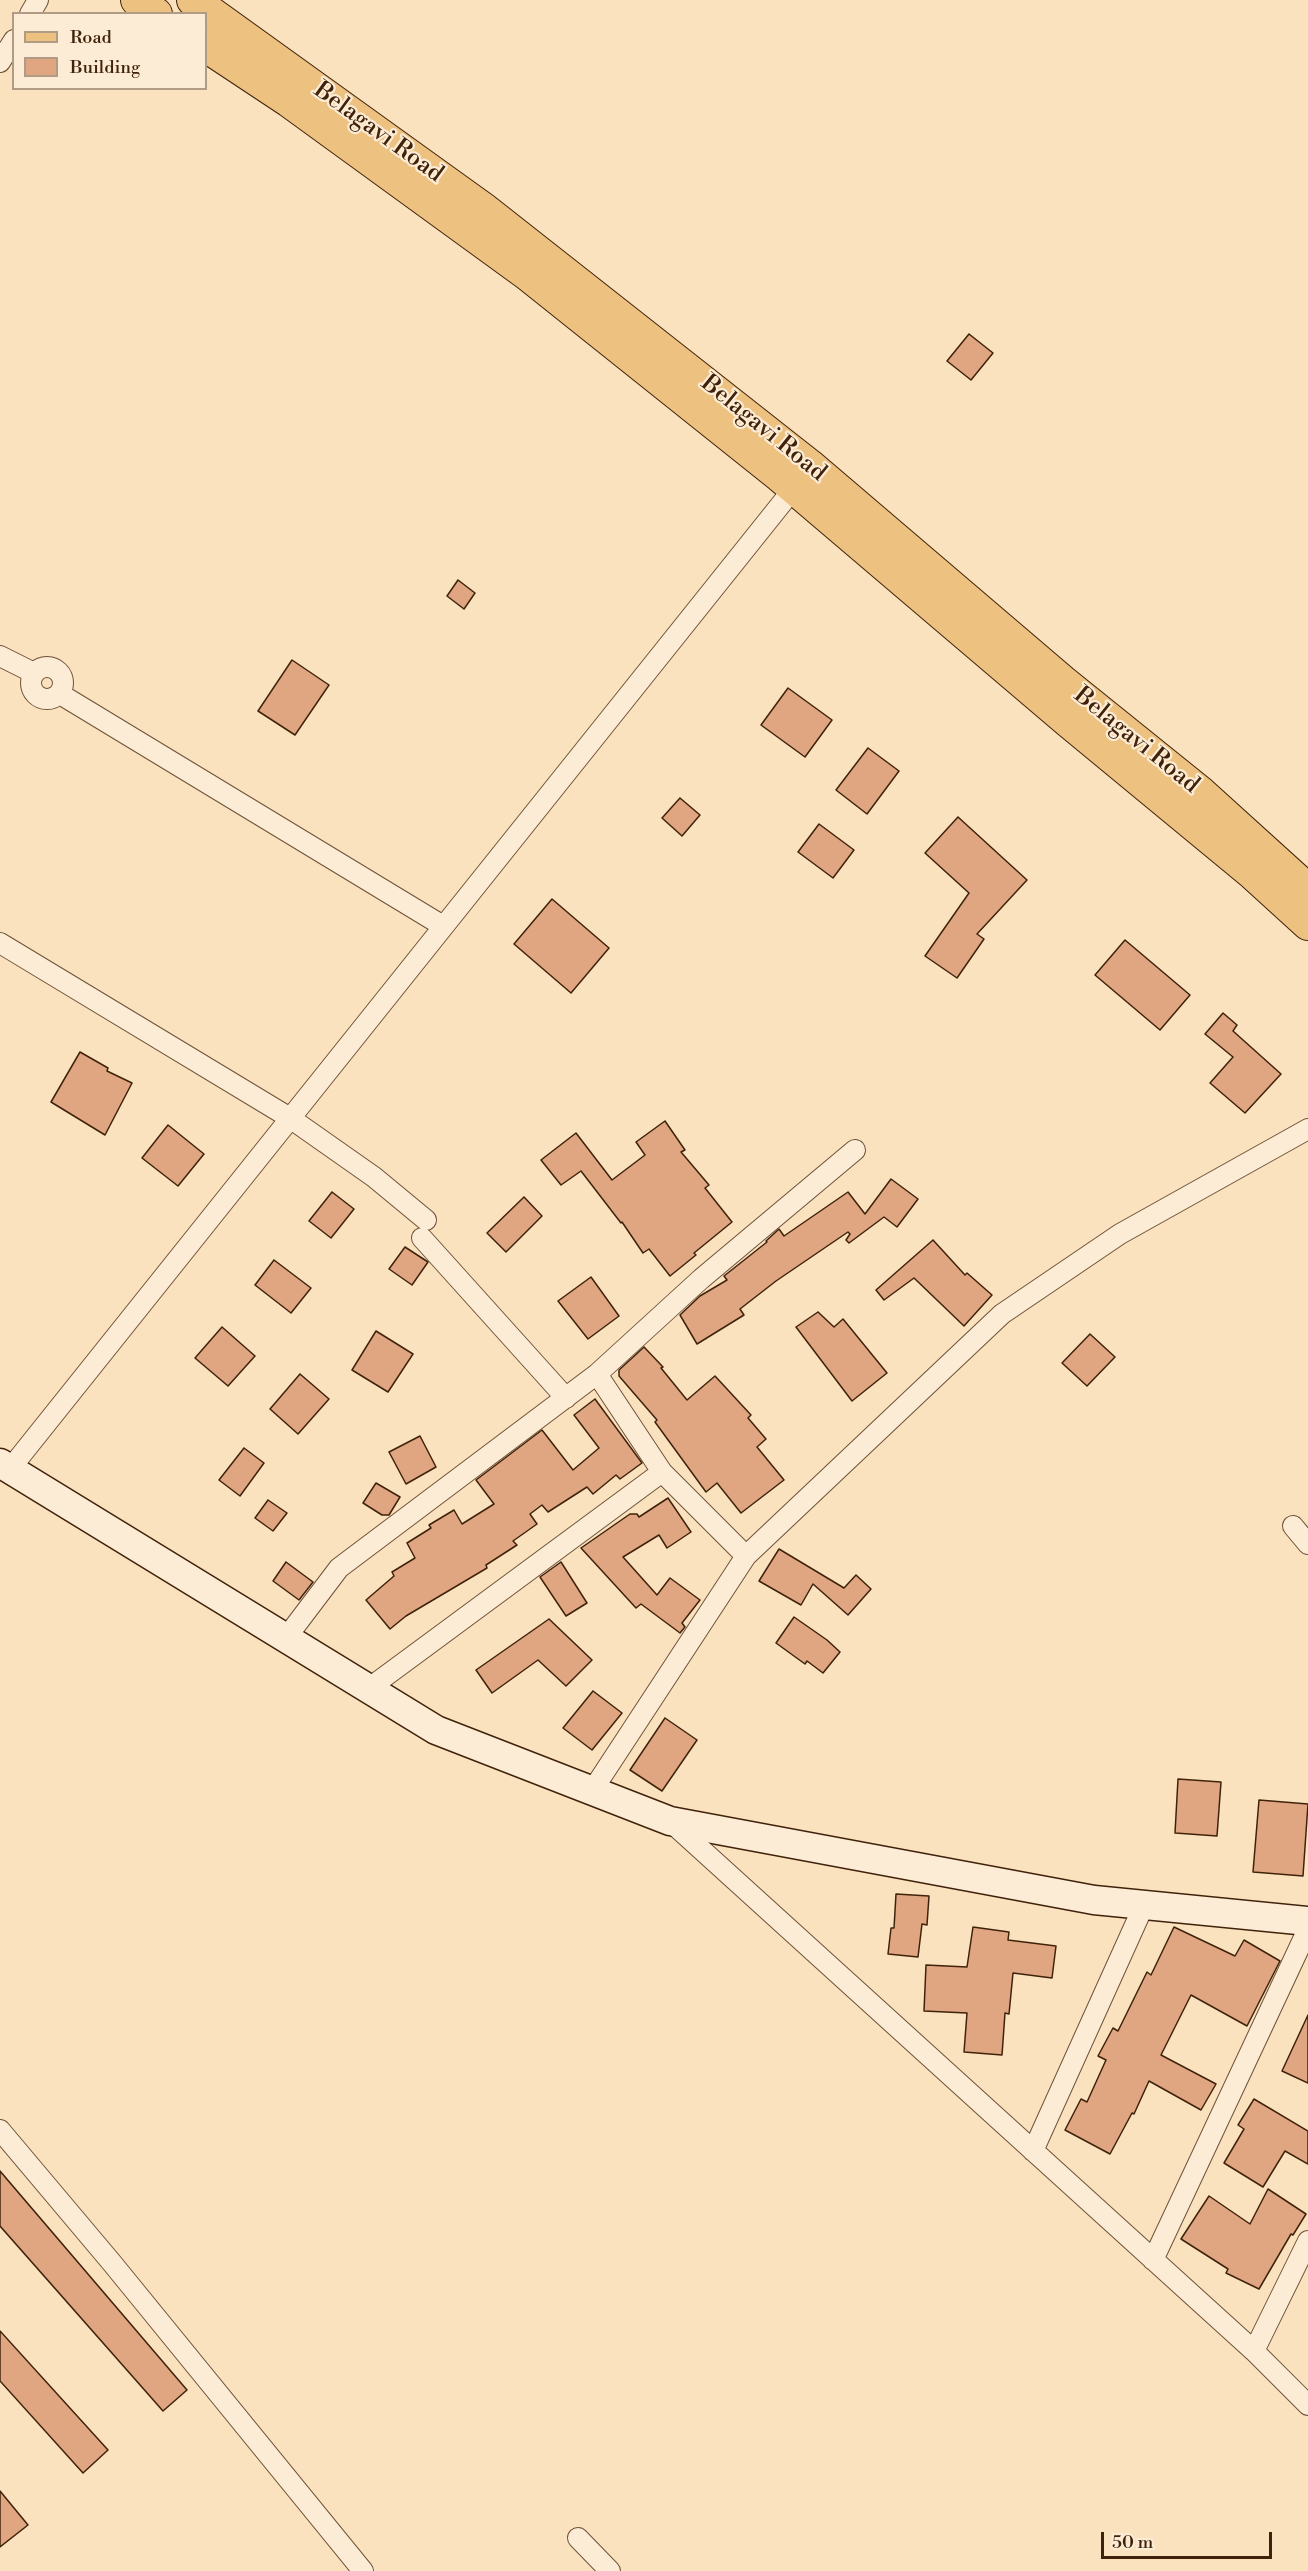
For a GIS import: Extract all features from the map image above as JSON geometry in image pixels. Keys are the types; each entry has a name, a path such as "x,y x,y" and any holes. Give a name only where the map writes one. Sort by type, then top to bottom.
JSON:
{"main road":[{"path":"136,0 153,12"},
{"name":"Belagavi Road","path":"193,0 485,210 809,465 1062,681 1201,793 1308,890"},
{"path":"207,47 290,101 527,274 794,488 1068,721 1252,873 1308,924"},
{"path":"5,1466 436,1730 670,1821 1094,1900 1308,1921"}],"street":[{"path":"0,62 12,43"},
{"path":"5,1466 290,1118 794,488"},
{"path":"0,656 34,673 31,683 34,693 41,699 52,699 60,694 443,926"},
{"path":"0,943 290,1118 374,1177 424,1229 566,1398"},
{"path":"592,1791 746,1556 1002,1314 1120,1234 1308,1129"},
{"path":"286,1638 339,1568 597,1374 701,1279 855,1150"},
{"path":"597,1374 662,1472 746,1556"},
{"path":"368,1689 662,1472"},
{"path":"1293,1526 1308,1544"},
{"path":"670,1821 1254,2351 1308,2405"},
{"path":"1033,2151 1144,1905"},
{"path":"1154,2260 1308,1929"},
{"path":"0,2130 112,2263 363,2571"},
{"path":"1254,2351 1308,2241"},
{"path":"578,2538 610,2571"}],"building":[{"path":"969,334 993,353 971,380 947,361"},
{"path":"458,580 475,593 464,609 447,596"},
{"path":"292,660 329,685 295,735 258,711"},
{"path":"788,688 832,720 805,757 761,725"},
{"path":"868,748 899,771 867,814 836,790"},
{"path":"680,798 700,815 682,836 662,818"},
{"path":"958,817 1027,880 977,934 984,939 957,978 925,956 969,893 925,853"},
{"path":"819,824 854,850 833,878 798,852"},
{"path":"552,899 609,948 571,993 514,944"},
{"path":"1125,940 1190,995 1160,1030 1095,975"},
{"path":"1223,1013 1237,1025 1233,1031 1281,1074 1245,1113 1210,1083 1233,1057 1205,1034"},
{"path":"80,1052 108,1068 107,1071 132,1083 105,1135 51,1102"},
{"path":"665,1121 685,1150 681,1152 709,1185 705,1188 732,1222 670,1276 649,1249 643,1253 622,1222 581,1171 561,1185 541,1160 576,1133 612,1180 645,1155 636,1142"},
{"path":"168,1125 204,1154 178,1186 142,1158"},
{"path":"891,1179 918,1199 897,1227 884,1217 849,1243 846,1240 850,1234 848,1232 776,1281 740,1309 744,1315 697,1344 680,1315 700,1296 727,1280 724,1276 767,1242 779,1229 784,1236 848,1192 865,1214"},
{"path":"332,1192 354,1209 331,1238 309,1221"},
{"path":"524,1197 542,1216 506,1252 487,1233"},
{"path":"933,1240 965,1275 967,1273 992,1295 964,1326 914,1278 884,1300 876,1290"},
{"path":"405,1247 428,1262 412,1285 389,1269"},
{"path":"274,1260 311,1288 291,1313 255,1285"},
{"path":"591,1277 619,1316 588,1339 558,1301"},
{"path":"818,1312 834,1327 843,1319 887,1373 852,1401 796,1327"},
{"path":"222,1327 255,1356 228,1386 195,1358"},
{"path":"376,1331 413,1354 388,1392 352,1370"},
{"path":"1090,1334 1115,1357 1087,1386 1062,1363"},
{"path":"644,1347 663,1367 661,1368 687,1400 715,1376 751,1415 748,1418 766,1439 757,1447 784,1480 741,1513 717,1483 706,1492 655,1422 657,1420 619,1376 619,1370"},
{"path":"300,1374 329,1399 298,1434 270,1409"},
{"path":"595,1399 642,1463 620,1479 616,1475 593,1494 587,1487 548,1512 542,1505 530,1514 537,1524 513,1541 517,1545 486,1565 487,1568 406,1616 390,1629 366,1600 394,1576 392,1572 415,1558 407,1543 431,1528 429,1525 454,1510 462,1524 494,1504 476,1480 542,1430 573,1470 599,1448 574,1415"},
{"path":"420,1436 436,1467 406,1484 389,1452"},
{"path":"244,1448 264,1463 240,1496 219,1480"},
{"path":"376,1483 400,1497 389,1515 382,1515 363,1503"},
{"path":"668,1498 691,1532 667,1548 659,1535 623,1557 657,1595 670,1578 700,1600 682,1623 685,1627 680,1633 641,1604 636,1608 581,1548 630,1514 637,1514 639,1517"},
{"path":"268,1500 287,1513 273,1531 255,1518"},
{"path":"779,1549 844,1588 856,1575 871,1589 848,1615 813,1584 801,1605 759,1581"},
{"path":"286,1562 313,1582 299,1600 273,1581"},
{"path":"561,1562 587,1603 566,1616 540,1577"},
{"path":"794,1617 840,1652 823,1673 807,1661 805,1664 776,1643"},
{"path":"549,1619 592,1660 566,1686 538,1660 492,1693 476,1670"},
{"path":"593,1691 622,1713 592,1750 563,1728"},
{"path":"665,1718 697,1740 662,1791 630,1770"},
{"path":"1178,1779 1221,1782 1217,1836 1175,1833"},
{"path":"1259,1800 1308,1804 1303,1876 1253,1872"},
{"path":"896,1894 929,1896 927,1925 922,1924 918,1957 888,1954 891,1928 894,1928"},
{"path":"973,1927 1009,1932 1008,1940 1056,1946 1052,1978 1013,1973 1009,2014 1005,2013 1002,2055 964,2052 967,2013 924,2011 926,1965 967,1967"},
{"path":"1174,1927 1235,1956 1244,1940 1280,1961 1247,2026 1191,1995 1161,2055 1216,2084 1201,2110 1149,2081 1134,2114 1132,2113 1110,2154 1065,2130 1081,2099 1087,2102 1106,2060 1098,2056 1113,2028 1118,2031 1147,1972 1151,1975"},
{"path":"1308,2015 1308,2083 1282,2071"},
{"path":"1254,2099 1308,2131 1308,2164 1285,2151 1263,2187 1224,2163 1244,2129 1238,2125"},
{"path":"0,2171 187,2390 163,2411 0,2226"},
{"path":"1268,2189 1306,2214 1293,2235 1291,2234 1259,2289 1226,2273 1228,2269 1181,2239 1209,2196 1250,2224"},
{"path":"0,2331 108,2450 83,2473 0,2381"},
{"path":"0,2491 28,2525 0,2547"}]}
